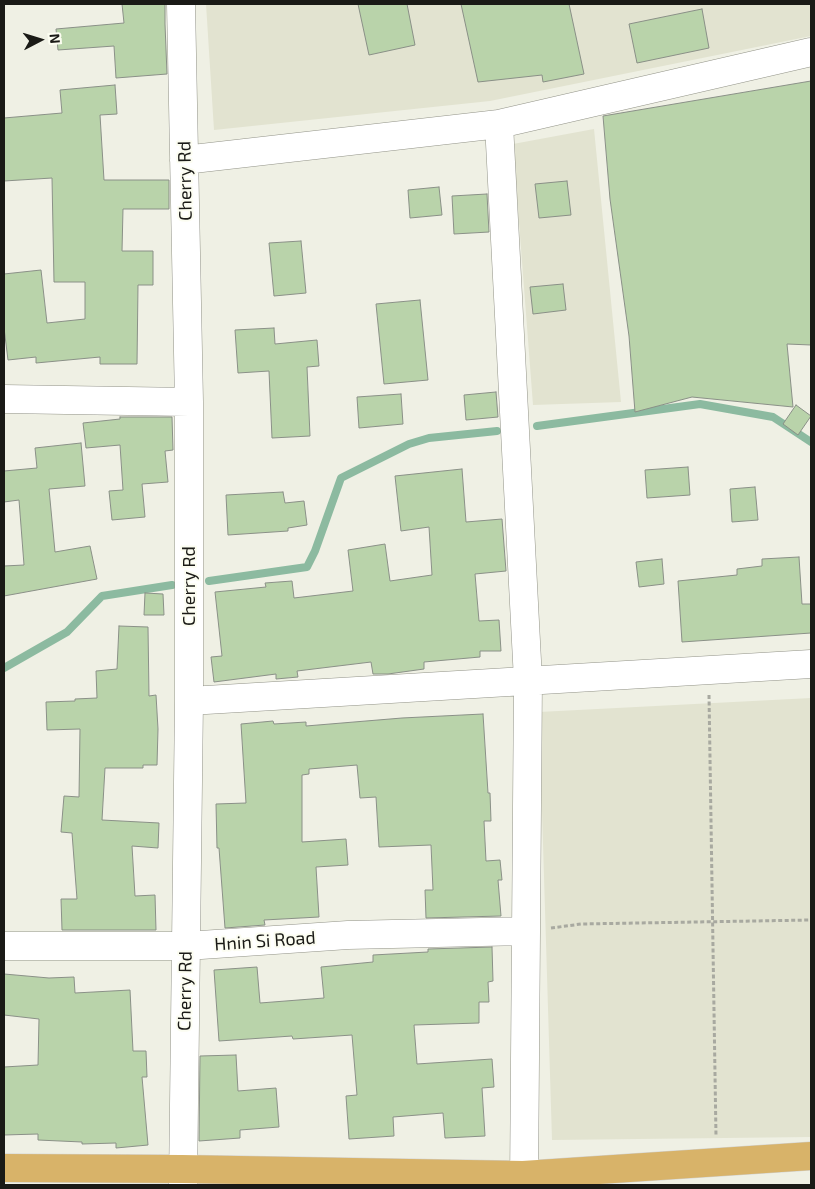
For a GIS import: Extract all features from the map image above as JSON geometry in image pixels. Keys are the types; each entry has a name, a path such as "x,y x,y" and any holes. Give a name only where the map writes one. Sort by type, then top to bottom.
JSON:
{"highway":[{"path":"4,1168 182,1177 523,1180 716,1162 811,1156"}],"street":[{"name":"Cherry Rd","path":"181,4 189,402 189,702 182,1177"},
{"path":"184,160 499,124 811,52"},
{"path":"499,124 528,680 523,1180"},
{"path":"4,399 189,402"},
{"path":"189,702 811,664"},
{"name":"Hnin Si Road","path":"4,946 186,946 348,935 526,931"}],"path":[{"path":"708,670 716,1162"},
{"path":"526,931 581,924 811,920"}],"shaded area":[{"path":"206,4 811,4 811,36 490,101 214,130"},
{"path":"594,129 621,402 533,405 513,144"},
{"path":"811,698 811,1137 552,1140 539,712"}],"building":[{"path":"122,4 165,4 167,74 116,78 114,46 58,50 56,29 124,23"},
{"path":"358,4 407,4 415,45 369,55"},
{"path":"461,4 569,4 584,74 543,82 542,75 478,82"},
{"path":"702,9 709,48 637,63 629,24"},
{"path":"811,81 811,345 787,344 793,407 692,397 635,412 629,336 610,199 603,116"},
{"path":"115,85 117,114 100,115 104,180 169,180 169,209 123,209 122,251 153,251 153,285 138,285 137,364 100,364 100,357 36,363 36,357 8,360 4,328 4,274 41,270 47,323 85,319 85,282 54,282 52,178 4,181 4,118 62,113 60,90"},
{"path":"567,181 571,215 539,218 535,184"},
{"path":"439,187 442,215 410,218 408,190"},
{"path":"487,194 489,232 454,234 452,196"},
{"path":"301,241 306,293 274,296 269,243"},
{"path":"563,284 566,310 533,314 530,287"},
{"path":"420,300 428,380 384,384 376,304"},
{"path":"274,328 275,344 317,340 319,366 307,367 310,436 272,438 269,371 238,373 235,330"},
{"path":"496,392 498,417 466,420 464,395"},
{"path":"401,394 403,424 359,428 357,397"},
{"path":"796,405 811,416 798,435 783,424"},
{"path":"120,417 172,417 173,450 165,451 168,482 142,484 145,517 112,520 109,491 123,490 120,445 86,448 83,423 120,419"},
{"path":"81,443 85,486 49,489 55,552 90,546 97,579 4,596 4,566 24,565 19,500 4,502 4,471 37,468 35,448"},
{"path":"688,467 690,495 647,498 645,470"},
{"path":"462,469 466,522 502,519 506,571 475,574 479,621 499,620 501,651 480,651 480,657 424,662 424,669 388,674 373,674 371,662 297,671 298,677 276,679 276,674 214,682 211,657 222,656 215,592 266,587 265,583 292,581 294,598 353,591 348,550 385,544 390,581 432,575 429,527 401,531 395,476"},
{"path":"755,487 758,520 732,522 730,489"},
{"path":"283,492 285,503 304,501 307,525 288,528 288,531 228,535 226,495"},
{"path":"799,557 802,604 811,604 811,633 682,642 678,581 737,575 737,569 762,566 762,559"},
{"path":"662,559 664,584 639,587 636,562"},
{"path":"145,593 163,594 164,615 144,615"},
{"path":"119,626 148,627 149,696 156,695 158,729 157,765 143,765 143,768 105,768 102,820 159,823 158,848 132,846 135,896 155,895 156,930 62,930 61,899 77,899 72,833 61,832 64,796 79,797 80,729 47,730 46,702 97,698 96,671 117,669"},
{"path":"483,714 491,821 484,821 486,861 500,860 502,880 498,880 501,916 426,918 425,890 433,890 431,845 379,847 376,797 360,798 357,765 309,769 309,774 302,775 302,842 346,839 348,865 316,867 319,917 264,920 265,925 225,928 219,848 217,848 216,804 246,803 241,724 273,721 274,724 306,722 306,726"},
{"path":"492,947 493,981 488,982 489,1002 479,1002 479,1023 414,1025 417,1064 492,1059 494,1087 482,1088 485,1136 445,1138 443,1113 393,1117 394,1136 349,1139 346,1096 357,1095 352,1035 293,1039 292,1036 219,1041 214,970 257,967 260,1003 324,998 321,967 373,962 373,955 428,952 428,949"},
{"path":"4,974 49,978 74,977 75,993 130,990 133,1051 146,1051 147,1077 142,1077 148,1145 116,1148 116,1143 82,1144 82,1142 38,1140 38,1134 4,1135 4,1067 38,1065 39,1019 4,1015"},
{"path":"236,1055 238,1091 276,1088 279,1127 240,1130 240,1138 199,1141 200,1056"}],"waterway":[{"path":"537,426 700,404 773,417 811,442"},
{"path":"209,581 307,567 315,551 341,478 409,444 429,438 497,431"},
{"path":"4,668 67,632 102,596 172,585"}]}
